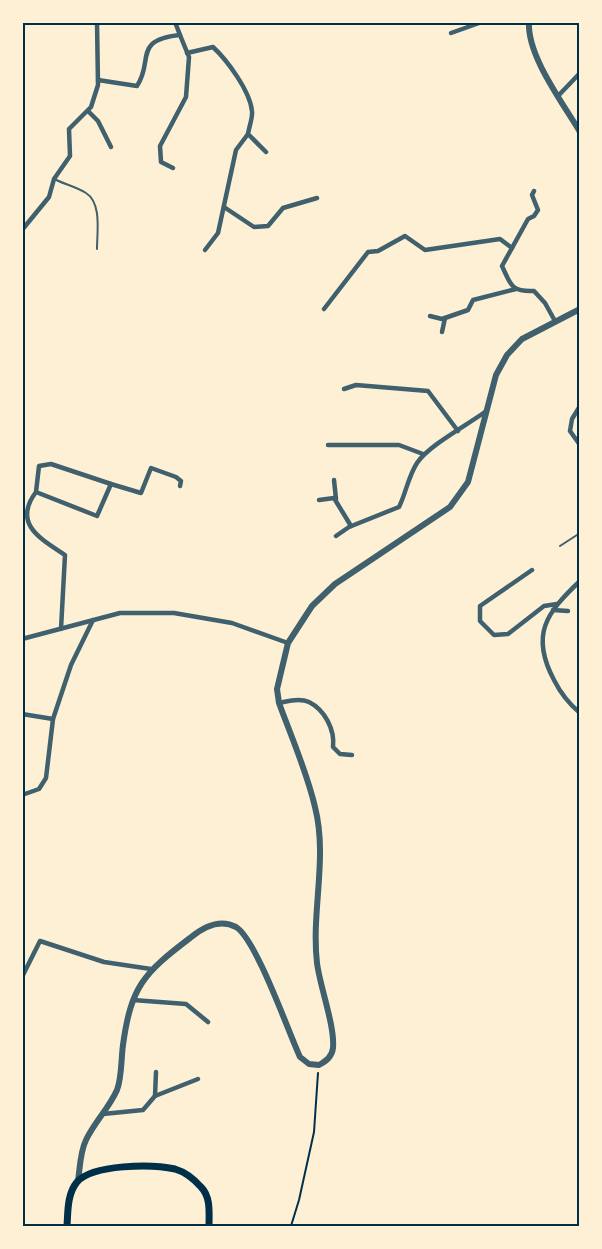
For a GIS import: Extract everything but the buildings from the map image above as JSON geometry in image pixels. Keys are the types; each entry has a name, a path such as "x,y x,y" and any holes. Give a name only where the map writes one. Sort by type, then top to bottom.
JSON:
{"main road":[{"path":"67,1227 68,1203 78,1181 96,1171 148,1166 175,1169 186,1173 203,1188 208,1199 209,1227"}],"street":[{"path":"22,230 49,197 54,179 70,156 69,129 91,107 98,80 97,22"},
{"path":"173,168 160,162 160,146 186,97 189,57 174,22"},
{"path":"451,33 483,22"},
{"path":"527,24 532,49 579,132"},
{"path":"98,80 136,86 141,80 145,55 155,42 164,37 180,35"},
{"path":"187,53 213,47 219,52 243,86 252,111 248,134 236,150 218,232 206,250"},
{"path":"558,96 579,73"},
{"path":"88,111 98,121 111,147"},
{"path":"248,134 266,152"},
{"path":"534,190 532,195 538,210 528,219 502,266 513,288 521,292 534,291 545,303 555,321"},
{"path":"224,207 254,227 268,226 283,208 317,198"},
{"path":"324,309 368,252 378,251 405,236 425,250 500,239 512,248"},
{"path":"430,316 445,318 468,310 473,300 516,290"},
{"path":"78,1181 85,1141 117,1089 126,1022 141,983 151,969 199,930 212,925 226,924 237,928 252,946 300,1057 309,1064 319,1065 326,1061 333,1050 317,963 316,932 320,853 315,808 279,703 277,689 288,643 312,606 335,584 450,507 468,482 496,375 507,355 522,339 579,309"},
{"path":"442,332 445,318"},
{"path":"344,388 356,385 428,391 458,431"},
{"path":"579,406 572,419 570,432 579,445"},
{"path":"336,536 351,526 399,507 416,465 423,454 485,412"},
{"path":"328,445 399,445 423,454"},
{"path":"61,629 65,555 36,536 28,524 26,515 36,492 39,466 51,464 141,493 151,468 176,477 181,481 180,486"},
{"path":"334,480 336,502"},
{"path":"36,492 97,516 111,484"},
{"path":"319,500 334,498 351,526"},
{"path":"532,570 480,606 480,621 494,635 508,634 544,606 557,604"},
{"path":"579,581 553,610 543,637 543,656 565,700 579,713"},
{"path":"553,610 568,612"},
{"path":"22,639 120,613 174,613 232,623 288,643"},
{"path":"22,795 39,789 46,778 52,719 71,665 93,620"},
{"path":"279,703 298,700 309,702 324,716 334,734 333,747 340,754 352,755"},
{"path":"22,714 52,719"},
{"path":"22,977 40,941 104,962 151,969"},
{"path":"133,1000 186,1004 208,1022"},
{"path":"155,1096 156,1072"},
{"path":"103,1114 143,1110 155,1096 198,1079"}],"lane":[{"path":"54,179 86,193 94,201 97,220 97,249"},
{"path":"560,546 579,533"}],"path":[{"path":"291,1227 314,1132 319,1065"}]}
